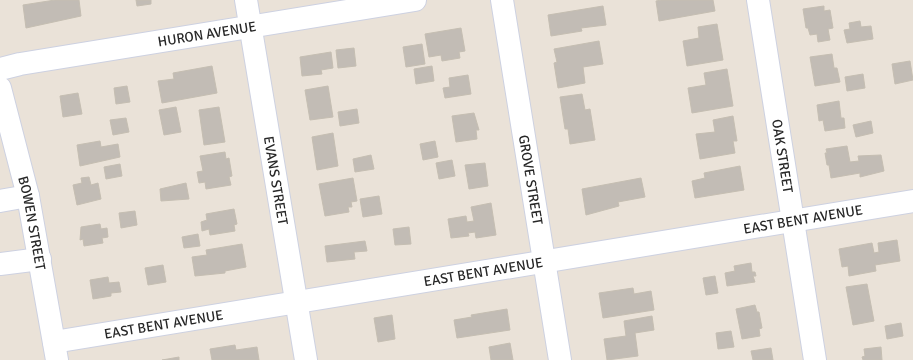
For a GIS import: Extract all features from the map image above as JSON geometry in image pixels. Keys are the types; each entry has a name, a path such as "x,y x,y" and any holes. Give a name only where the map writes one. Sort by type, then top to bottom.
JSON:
{"street":[{"name":"EVANS STREET","path":"246,0 306,360"},
{"name":"HURON AVENUE","path":"0,69 20,64 415,0"},
{"name":"GROVE STREET","path":"502,0 560,360"},
{"name":"OAK STREET","path":"758,0 816,360"},
{"name":"BOWEN STREET","path":"0,88 4,120 28,196 56,351"},
{"path":"0,201 28,196"},
{"name":"EAST BENT AVENUE","path":"56,351 296,301 913,201"},
{"path":"0,264 40,259"}],"building":[{"path":"55,0 79,0 81,16 26,28 23,5"},
{"path":"136,0 151,0 151,4 137,6"},
{"path":"713,0 715,11 659,21 656,1"},
{"path":"603,6 606,25 581,28 582,31 551,36 548,15"},
{"path":"824,6 824,11 830,10 833,28 828,29 830,40 818,42 817,34 810,35 808,28 806,28 803,9"},
{"path":"860,21 861,27 871,26 873,39 847,43 844,30 850,29 849,23"},
{"path":"717,24 723,60 687,66 683,41 699,38 698,27"},
{"path":"461,28 465,51 459,52 460,58 442,61 441,55 429,57 425,34"},
{"path":"599,41 603,64 583,67 585,83 558,88 554,63 557,62 554,49"},
{"path":"422,44 425,64 406,67 403,47"},
{"path":"354,48 356,66 338,68 336,50"},
{"path":"331,52 333,68 321,70 322,74 302,76 300,57"},
{"path":"832,54 834,68 837,68 840,82 815,86 810,57"},
{"path":"910,61 913,80 895,84 892,64"},
{"path":"212,66 217,93 162,103 158,81 174,79 173,73"},
{"path":"432,66 434,81 416,84 414,69"},
{"path":"727,69 733,106 692,113 688,88 706,85 704,73"},
{"path":"863,74 865,88 847,91 845,77"},
{"path":"468,75 471,94 445,98 443,88 450,87 449,78"},
{"path":"127,86 130,102 116,104 114,88"},
{"path":"328,86 333,117 310,120 305,90"},
{"path":"78,93 82,114 63,117 60,96"},
{"path":"582,94 585,110 590,109 595,140 570,144 568,129 565,129 560,97"},
{"path":"839,101 841,118 844,118 845,128 825,131 823,120 819,121 817,105"},
{"path":"176,107 181,132 164,135 159,110"},
{"path":"219,107 225,142 204,145 199,110"},
{"path":"357,109 359,123 340,126 338,112"},
{"path":"474,113 479,130 476,130 477,139 456,142 452,116"},
{"path":"733,116 737,141 733,141 735,153 700,159 696,134 715,132 713,120"},
{"path":"126,118 129,132 113,135 110,120"},
{"path":"871,121 873,133 856,137 853,125"},
{"path":"333,133 338,166 317,170 312,137"},
{"path":"100,141 101,147 118,144 120,157 80,166 77,145"},
{"path":"435,141 438,157 423,160 420,144"},
{"path":"847,146 850,162 859,161 858,156 881,155 884,171 860,177 860,173 831,178 829,165 827,165 825,153 827,153 826,149"},
{"path":"225,152 226,159 229,158 232,176 229,177 231,185 206,189 205,182 199,183 197,172 203,171 200,156"},
{"path":"371,155 374,169 355,172 353,159"},
{"path":"452,160 455,176 439,179 436,163"},
{"path":"485,163 488,186 469,189 465,165"},
{"path":"120,164 122,176 106,179 104,167"},
{"path":"740,166 744,190 695,198 692,181 705,178 704,173"},
{"path":"89,177 91,185 98,183 101,199 77,205 73,185 82,183 81,178"},
{"path":"353,178 357,201 351,202 352,207 348,207 349,212 325,216 319,184"},
{"path":"641,178 645,197 618,202 619,206 586,215 582,189"},
{"path":"186,183 189,199 161,201 160,189"},
{"path":"379,196 382,214 363,217 360,199"},
{"path":"491,203 496,235 476,238 475,232 468,233 469,236 451,238 448,219 466,216 467,222 474,221 471,207"},
{"path":"234,209 237,224 234,225 235,231 210,235 209,229 202,231 201,222 207,220 206,214"},
{"path":"135,211 137,225 121,228 119,213"},
{"path":"100,224 101,229 107,228 108,237 102,238 103,243 84,246 83,239 80,240 81,227"},
{"path":"409,227 411,244 395,245 393,229"},
{"path":"198,234 200,246 184,248 182,237"},
{"path":"897,240 900,261 875,265 876,271 849,276 848,266 842,267 839,249 872,243 874,253 879,252 878,243"},
{"path":"365,241 367,251 354,252 355,259 327,262 325,246"},
{"path":"242,244 246,267 225,271 225,273 195,276 192,257 207,255 206,250"},
{"path":"751,263 752,272 755,272 756,276 753,276 755,282 727,286 725,273 735,271 734,266"},
{"path":"163,265 166,282 148,285 145,268"},
{"path":"715,276 718,293 706,295 703,278"},
{"path":"108,277 109,283 119,282 121,292 111,293 111,296 93,299 90,280"},
{"path":"867,284 874,321 853,325 846,287"},
{"path":"633,288 634,294 651,291 654,310 603,318 599,293"},
{"path":"755,305 757,312 759,312 762,328 759,329 760,336 742,339 736,309"},
{"path":"507,309 510,330 457,338 454,320 472,317 471,315"},
{"path":"392,315 395,339 378,342 374,318"},
{"path":"652,316 654,330 635,333 638,356 607,360 604,339 626,336 624,321"},
{"path":"901,323 903,336 887,339 885,326"},
{"path":"731,331 734,347 718,349 716,333"},
{"path":"510,343 513,360 491,360 489,347"},
{"path":"235,345 236,350 257,347 259,360 212,360 210,349"},
{"path":"881,347 882,360 863,360 862,357 865,356 864,349"},
{"path":"771,348 773,360 753,360 751,351"},
{"path":"179,357 179,360 162,360"}]}
